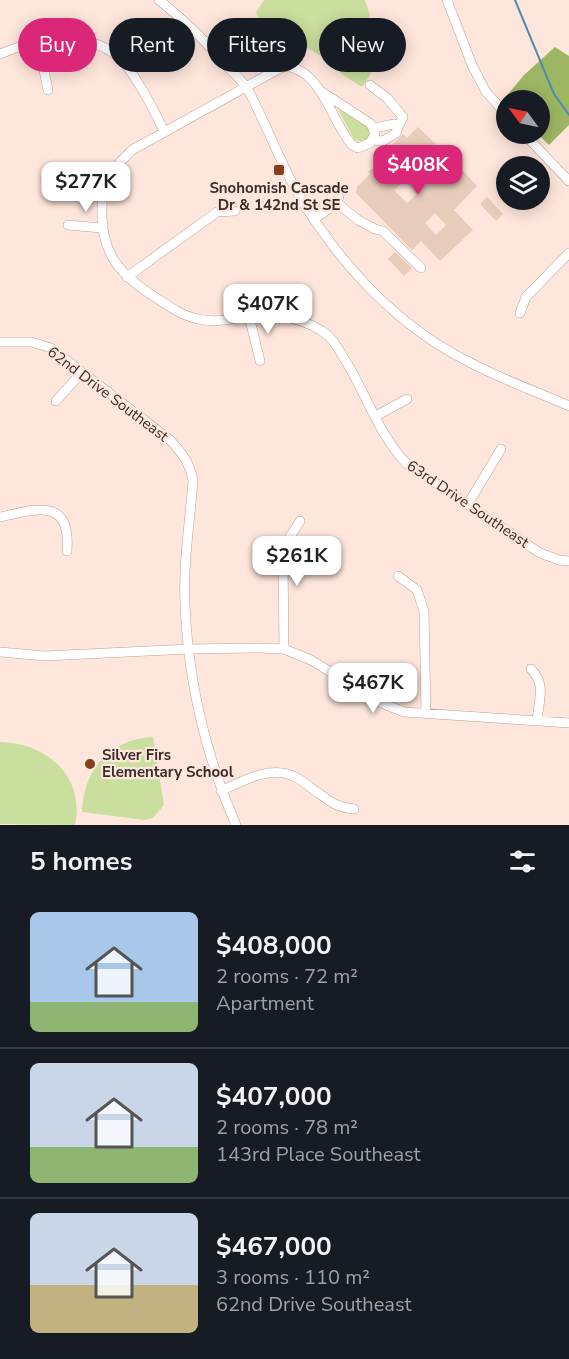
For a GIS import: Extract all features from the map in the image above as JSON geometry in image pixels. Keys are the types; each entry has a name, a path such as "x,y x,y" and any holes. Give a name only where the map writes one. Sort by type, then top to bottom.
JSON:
{"street":[{"path":"159,0 189,23 246,87 303,202 330,244 364,286 435,342 472,364 569,406"},
{"path":"447,0 472,65 486,92 496,103"},
{"path":"97,45 124,63 145,93 164,131 284,66 294,67 306,74 319,90 352,145 362,147 373,141 383,141 396,133 404,117 387,98 369,85"},
{"path":"0,54 18,48"},
{"path":"44,72 48,90"},
{"path":"319,90 371,123 375,135 373,141"},
{"path":"374,128 393,124 398,127"},
{"name":"63rd Drive Southeast","path":"164,131 132,150 108,178 102,202 101,228 112,260 127,277 142,289 185,315 199,320 219,322 249,316 282,316 322,330 332,339 393,450 407,464 540,553 569,561"},
{"path":"534,144 569,181"},
{"path":"314,219 337,200 358,220 383,231 421,268"},
{"path":"127,277 217,212 235,211"},
{"path":"68,225 101,228"},
{"path":"520,313 526,297 569,253"},
{"path":"249,316 260,361"},
{"name":"62nd Drive Southeast","path":"0,342 32,342 51,348 170,440 184,455 193,481 185,602 189,648"},
{"path":"56,401 82,372"},
{"path":"376,416 407,399"},
{"path":"468,504 501,448"},
{"path":"0,517 41,509 54,512 63,521 68,537 67,551"},
{"path":"284,650 283,556 288,540 300,521"},
{"path":"398,576 417,590 424,611 426,714"},
{"path":"189,648 209,755 236,825"},
{"path":"0,652 45,656 189,648 284,650 311,660 378,702 404,712 569,723"},
{"path":"531,669 538,676 541,685 537,720"},
{"path":"221,790 252,777 270,773 285,773 297,778 338,807 354,809"}],"green space":[{"path":"264,0 365,0 370,15 368,18 319,18 319,55 307,48 307,18 259,18 256,12"},
{"path":"555,47 569,56 569,125 550,144 550,90 512,90 524,75"},
{"path":"339,72 371,72 363,86"},
{"path":"338,109 368,127 370,134 367,140 361,142 354,139"},
{"path":"153,737 164,805 153,818 145,820 82,812 87,783 102,760 124,744"},
{"path":"0,742 33,748 59,766 68,777 74,792 77,807 75,825 0,824"}],"building":[{"path":"418,127 442,150 428,163 447,183 461,169 477,186 454,210 473,230 440,261 421,241 412,250 356,193 357,187 370,174 368,172 390,153 390,147 403,134 407,138","holes":["404,181 417,194 407,203 394,190","435,213 446,225 436,235 425,223"]},
{"path":"487,197 496,207 496,210 503,214 496,221 480,204"},
{"path":"395,252 412,268 404,276 388,259"}],"waterway":[{"path":"515,0 554,94 569,115"}],"place":[{"name":"Snohomish Cascade Dr & 142nd St SE","path":"279,170"},
{"name":"Silver Firs Elementary School","path":"90,764"}]}
